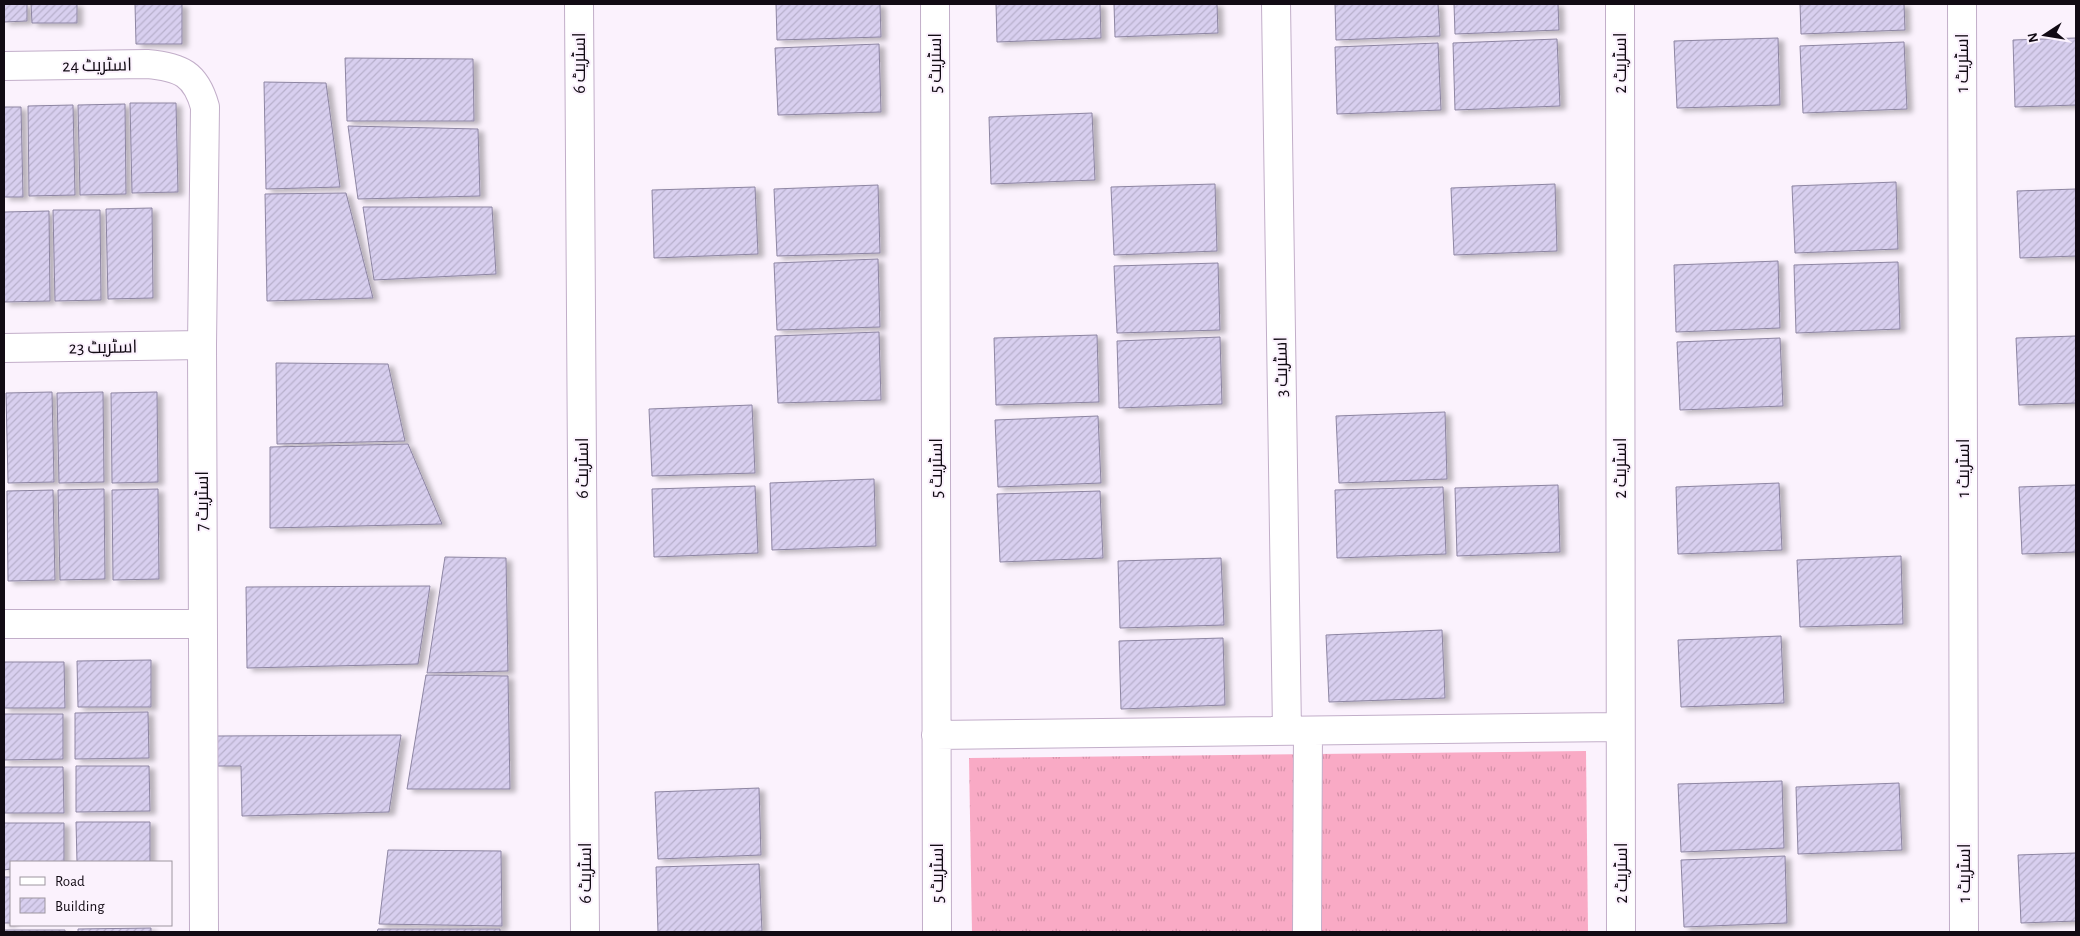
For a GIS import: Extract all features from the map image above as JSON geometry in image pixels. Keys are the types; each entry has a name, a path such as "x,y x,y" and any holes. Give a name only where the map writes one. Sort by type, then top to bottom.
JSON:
{"street":[{"name":"اسٹریٹ 6","path":"579,4 585,932"},
{"name":"اسٹریٹ 5","path":"935,4 938,932"},
{"name":"اسٹریٹ 3","path":"1276,4 1297,731 1307,932"},
{"name":"اسٹریٹ 2","path":"1620,4 1621,932"},
{"name":"اسٹریٹ 1","path":"1962,4 1964,932"},
{"name":"اسٹریٹ 24","path":"4,66 148,64 169,66 188,75"},
{"name":"اسٹریٹ 7","path":"188,75 200,90 205,107 202,345 204,932"},
{"name":"اسٹریٹ 23","path":"4,348 202,345"},
{"path":"4,624 202,624"},
{"path":"936,735 1620,727"}],"green space":[{"path":"1586,751 1588,932 972,932 969,758"}],"building":[{"path":"4,4 27,4 27,21 4,22"},
{"path":"31,4 77,4 77,23 32,23"},
{"path":"135,4 182,4 182,44 136,44"},
{"path":"776,4 880,4 881,37 777,40"},
{"path":"996,4 1100,4 1101,38 997,42"},
{"path":"1114,4 1217,4 1218,33 1115,37"},
{"path":"1335,4 1438,4 1440,36 1336,40"},
{"path":"1454,4 1558,4 1559,30 1455,34"},
{"path":"1800,4 1904,4 1905,30 1801,34"},
{"path":"1778,38 1780,105 1677,108 1674,41"},
{"path":"2076,38 2076,105 2015,107 2013,40"},
{"path":"1557,39 1560,106 1455,110 1453,43"},
{"path":"1904,42 1907,109 1803,113 1800,46"},
{"path":"1438,43 1441,110 1337,114 1335,47"},
{"path":"879,44 881,112 778,115 775,48"},
{"path":"345,58 473,59 474,121 347,121"},
{"path":"264,82 326,83 340,187 266,189"},
{"path":"130,103 176,103 178,192 132,193"},
{"path":"125,104 126,194 80,195 78,105"},
{"path":"73,105 75,195 29,196 28,106"},
{"path":"4,107 21,107 23,197 4,197"},
{"path":"1092,113 1095,180 991,184 989,117"},
{"path":"348,126 478,129 480,196 358,199"},
{"path":"1896,182 1898,249 1795,253 1792,186"},
{"path":"1215,184 1217,251 1114,255 1111,187"},
{"path":"1555,184 1557,251 1454,255 1451,188"},
{"path":"878,185 880,253 777,256 774,189"},
{"path":"755,187 758,254 654,258 652,190"},
{"path":"2076,189 2076,256 2020,258 2017,191"},
{"path":"346,193 373,298 267,301 265,194"},
{"path":"363,207 492,207 496,274 374,280"},
{"path":"152,208 153,298 108,299 106,209"},
{"path":"53,210 100,210 101,300 55,301"},
{"path":"49,211 50,301 4,302 4,212"},
{"path":"878,259 880,327 777,330 774,263"},
{"path":"1778,261 1780,328 1676,332 1674,265"},
{"path":"1898,262 1900,329 1796,333 1794,265"},
{"path":"1218,263 1220,330 1117,333 1114,266"},
{"path":"879,332 881,400 778,403 775,336"},
{"path":"1097,335 1099,402 996,405 994,338"},
{"path":"2076,336 2076,403 2019,405 2016,338"},
{"path":"1220,337 1222,404 1119,408 1117,341"},
{"path":"1780,338 1783,406 1680,410 1677,342"},
{"path":"276,363 388,364 405,441 277,444"},
{"path":"52,392 54,482 8,483 6,393"},
{"path":"103,392 104,482 59,483 57,393"},
{"path":"157,392 158,482 112,483 111,393"},
{"path":"752,405 755,473 652,476 649,409"},
{"path":"1445,412 1447,479 1339,483 1336,416"},
{"path":"1098,416 1101,483 998,487 995,420"},
{"path":"408,444 442,524 270,528 270,447"},
{"path":"874,479 876,546 772,550 770,483"},
{"path":"1779,483 1782,550 1678,554 1676,487"},
{"path":"1558,485 1560,552 1457,556 1455,488"},
{"path":"2076,485 2076,552 2022,554 2019,487"},
{"path":"755,486 758,553 654,557 652,489"},
{"path":"1443,487 1446,554 1337,558 1335,490"},
{"path":"104,489 105,579 60,580 58,490"},
{"path":"158,489 159,579 113,580 112,490"},
{"path":"53,490 55,580 8,581 7,491"},
{"path":"1100,491 1103,558 1000,562 997,494"},
{"path":"1901,556 1903,624 1800,627 1797,560"},
{"path":"445,557 506,558 508,671 427,673"},
{"path":"1221,558 1224,625 1120,628 1118,561"},
{"path":"430,586 418,664 247,668 246,587"},
{"path":"1442,630 1445,698 1329,702 1326,635"},
{"path":"1781,636 1784,703 1681,707 1678,640"},
{"path":"1223,638 1225,705 1121,709 1119,641"},
{"path":"151,660 151,707 78,707 77,661"},
{"path":"4,662 64,662 65,708 4,708"},
{"path":"426,675 508,676 510,789 407,789"},
{"path":"148,712 149,758 75,759 75,713"},
{"path":"4,714 63,714 63,759 4,760"},
{"path":"401,735 389,812 242,816 241,766 217,766 217,736"},
{"path":"76,766 149,766 150,811 76,812"},
{"path":"4,767 63,767 64,813 4,813"},
{"path":"1782,781 1784,848 1681,852 1678,784"},
{"path":"1899,783 1902,850 1798,854 1796,787"},
{"path":"759,788 761,855 658,859 655,792"},
{"path":"76,822 150,822 150,861 77,861"},
{"path":"4,823 64,823 64,861 10,861 10,869 4,870"},
{"path":"388,850 501,851 502,926 379,924"},
{"path":"2076,853 2076,921 2021,923 2018,855"},
{"path":"1785,856 1787,923 1684,927 1681,860"},
{"path":"759,864 762,931 658,932 656,867"},
{"path":"4,877 10,877 10,923 4,923"},
{"path":"151,928 151,932 78,932 78,929"},
{"path":"378,929 500,929 500,932 377,932"},
{"path":"4,930 65,930 65,932 4,932"}]}
